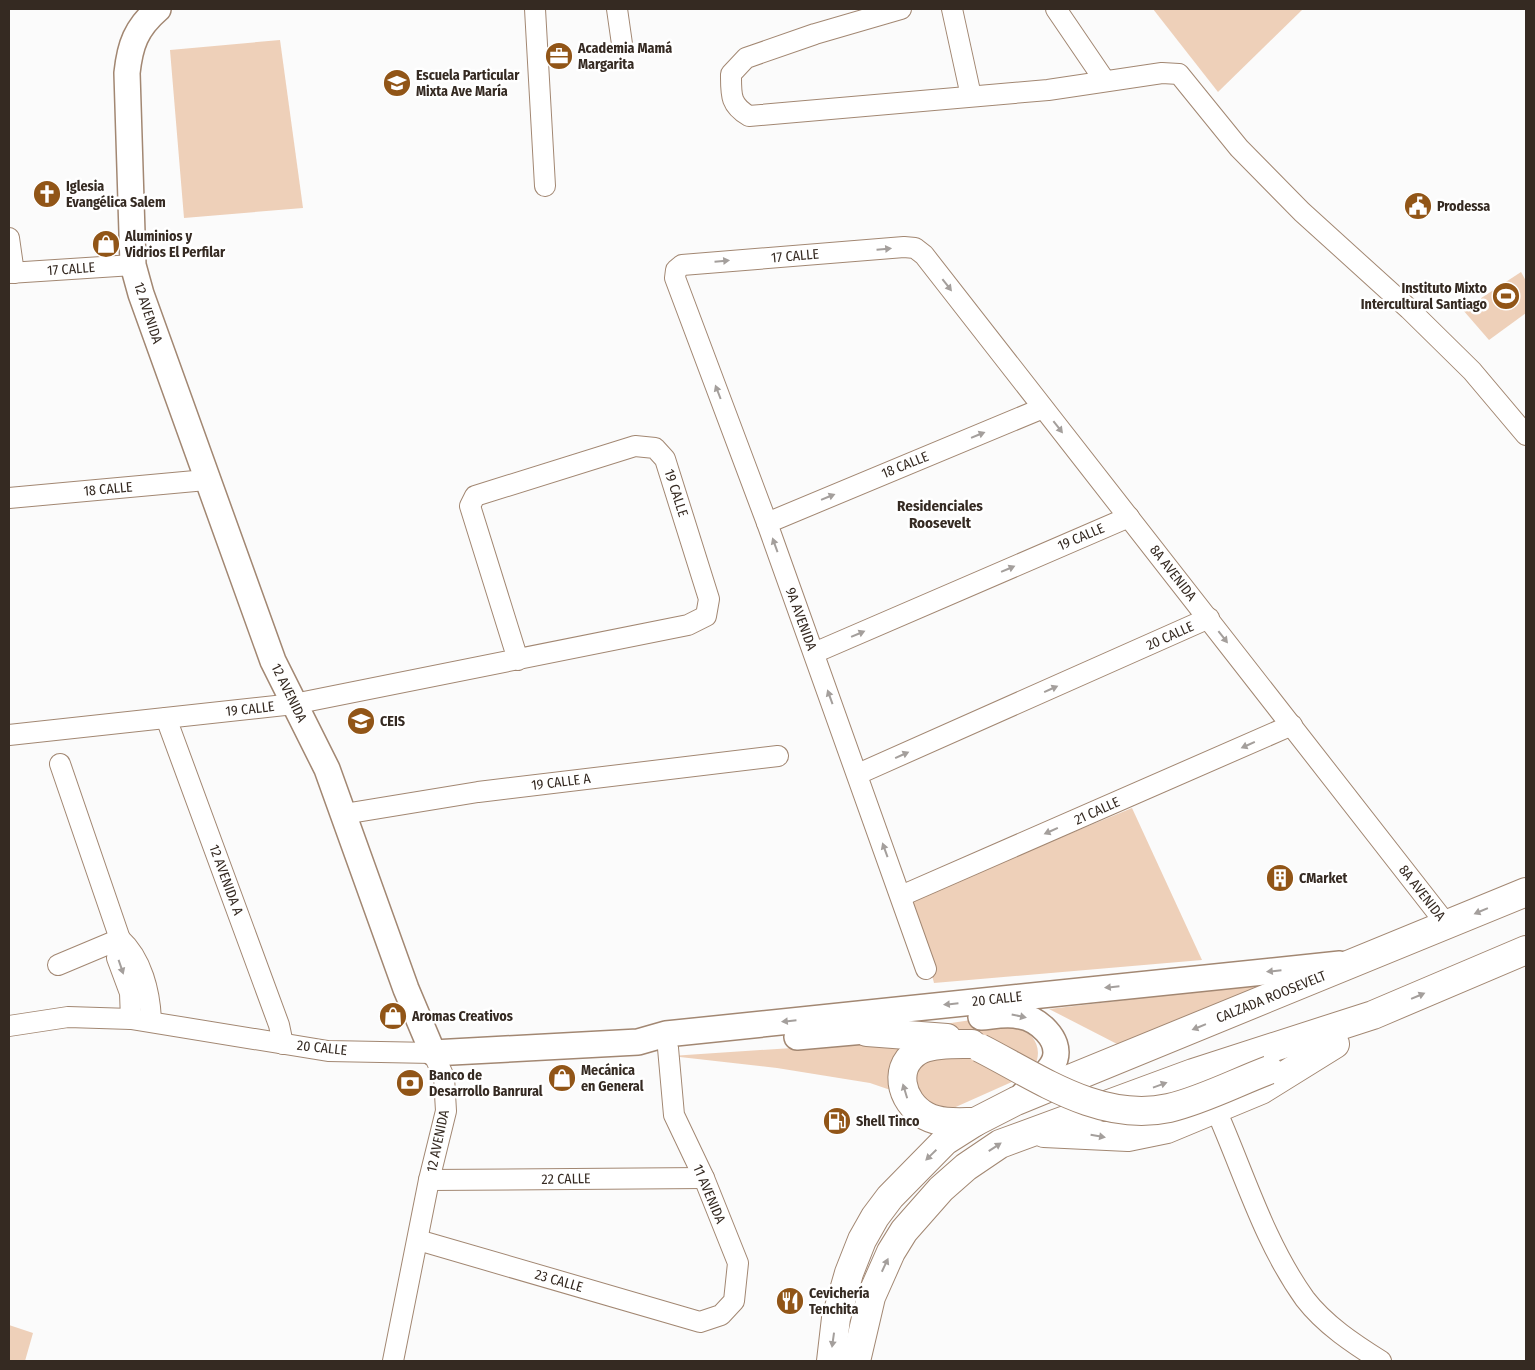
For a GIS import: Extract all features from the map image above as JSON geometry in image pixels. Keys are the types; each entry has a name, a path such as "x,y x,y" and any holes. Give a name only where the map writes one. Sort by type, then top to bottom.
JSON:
{"highway":[{"name":"CALZADA ROOSEVELT","path":"830,1361 836,1318 849,1273 862,1240 875,1217 890,1197 945,1141 975,1122 1016,1101 1526,892"},
{"path":"856,1361 871,1297 891,1252 904,1231 941,1189 966,1167 1000,1144 1193,1072 1373,1015 1526,950"},
{"path":"1032,1132 1128,1137 1167,1129 1261,1090 1334,1044 1373,1015"},
{"path":"866,1032 924,1034 976,1046 1088,1103 1124,1110 1154,1110 1180,1105 1334,1044"},
{"path":"975,1122 944,1121 927,1116 911,1105 906,1098 902,1081 905,1066 916,1053 943,1045 976,1046"}],"main road":[{"name":"12 AVENIDA","path":"147,12 130,46 127,73 133,265 141,294 206,480 273,661 327,769 406,989 433,1053"},
{"name":"20 CALLE","path":"433,1053 638,1042 676,1033 1357,962"},
{"name":"20 CALLE","path":"638,1042 668,1048 866,1032 1006,1014 1029,1019 1044,1029 1052,1038 1056,1058 1052,1066 1016,1101"}],"street":[{"path":"535,9 546,186"},
{"path":"617,9 622,44"},
{"path":"901,9 815,34 746,58 731,74 731,95 737,109 749,116 1048,90 1162,73 1179,74 1239,148 1302,212 1409,308 1472,371 1526,435"},
{"path":"952,9 971,96"},
{"path":"1056,9 1105,82"},
{"path":"9,238 12,273"},
{"name":"17 CALLE","path":"676,270 682,265 904,247 915,248"},
{"name":"8A AVENIDA","path":"915,248 924,255 1447,925"},
{"name":"17 CALLE","path":"12,273 133,265"},
{"name":"9A AVENIDA","path":"676,270 675,278 767,522 926,969"},
{"name":"18 CALLE","path":"767,522 1043,408"},
{"name":"19 CALLE","path":"9,735 294,704 518,660 688,626 706,616 709,599 665,459 655,448 636,446 475,496 470,506 518,660"},
{"name":"18 CALLE","path":"9,498 206,480"},
{"name":"19 CALLE","path":"814,653 1129,517"},
{"name":"20 CALLE","path":"858,774 1209,618"},
{"name":"12 AVENIDA A","path":"166,718 279,1025 283,1044"},
{"name":"21 CALLE","path":"901,896 1292,725"},
{"name":"19 CALLE A","path":"344,814 478,792 778,756"},
{"path":"60,764 120,939 118,958 130,994 130,1019"},
{"path":"58,965 120,939"},
{"path":"120,939 133,951 143,977 150,1002 151,1021"},
{"name":"20 CALLE","path":"9,1026 68,1017 130,1019 328,1051 433,1053"},
{"name":"11 AVENIDA","path":"668,1048 674,1116 704,1178 738,1263 734,1302 721,1315 700,1322"},
{"name":"12 AVENIDA","path":"393,1361 429,1180 446,1111 444,1077 433,1053"},
{"path":"1216,1110 1281,1260 1306,1300 1325,1320 1353,1343 1382,1361"},
{"name":"22 CALLE","path":"429,1180 704,1178"},
{"name":"23 CALLE","path":"418,1240 700,1322"}],"shaded area":[{"path":"1153,9 1303,9 1218,92"},
{"path":"280,40 303,208 184,218 170,50"},
{"name":"Instituto Mixto Intercultural Santiago","path":"1521,272 1526,281 1526,313 1489,340 1463,310"},
{"path":"1132,808 1202,960 934,983 912,899"},
{"path":"1269,983 1121,1046 1049,1009"},
{"path":"978,1019 1002,1020 1014,1024 1028,1033 1033,1038 1038,1052 1034,1068 924,1027"},
{"path":"868,1043 971,1057 1014,1081 949,1110 870,1083 777,1068 671,1056"},
{"path":"9,1325 33,1333 25,1361 9,1361"}],"place":[{"name":"Academia Mamá Margarita","path":"559,56"},
{"name":"Escuela Particular Mixta Ave María","path":"397,83"},
{"name":"Iglesia Evangélica Salem","path":"47,194"},
{"name":"Prodessa","path":"1418,206"},
{"name":"Aluminios y Vidrios El Perfilar","path":"106,244"},
{"name":"Instituto Mixto Intercultural Santiago","path":"1506,296"},
{"name":"CEIS","path":"361,721"},
{"name":"CMarket","path":"1280,878"},
{"name":"Aromas Creativos","path":"393,1016"},
{"name":"Mecánica en General","path":"562,1078"},
{"name":"Banco de Desarrollo Banrural","path":"410,1083"},
{"name":"Shell Tinco","path":"837,1121"},
{"name":"Cevichería Tenchita","path":"790,1301"}],"district":[{"name":"Residenciales Roosevelt","path":"940,514"}]}
